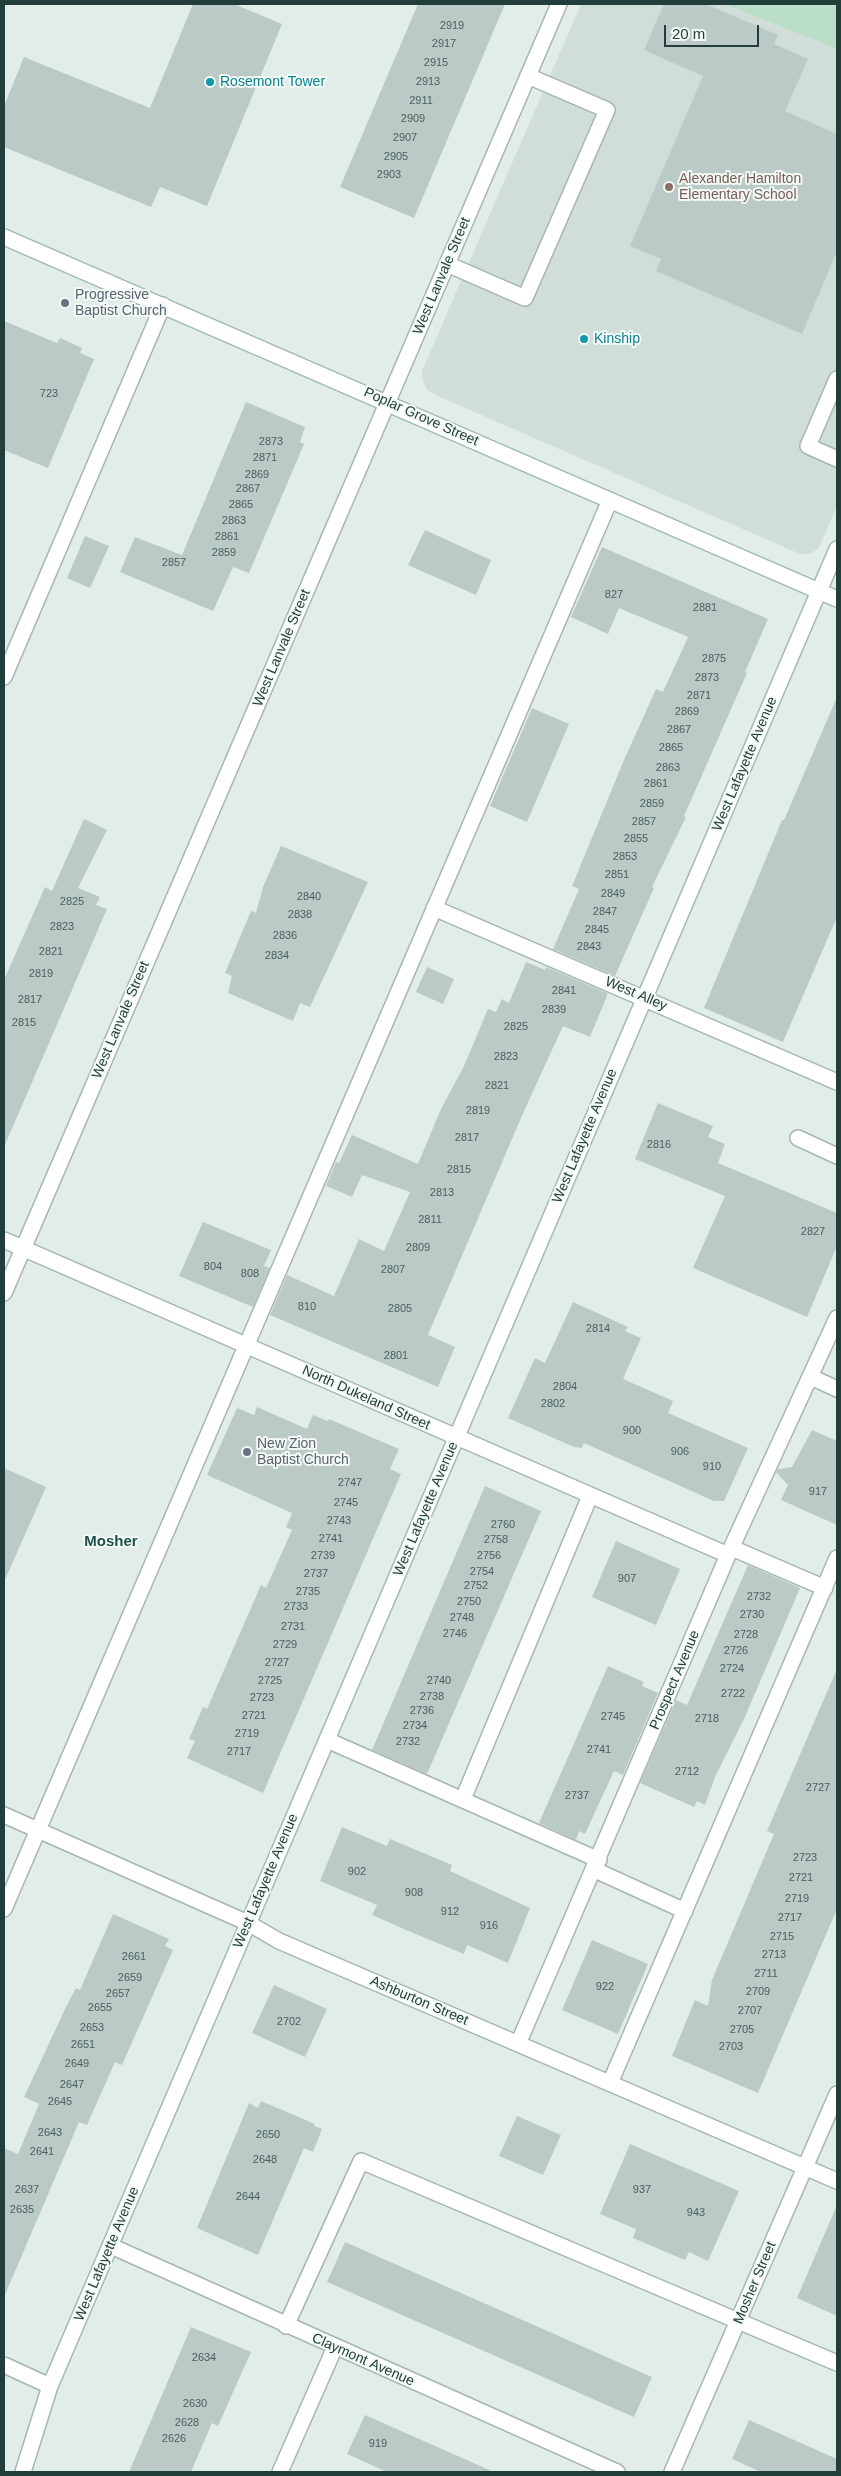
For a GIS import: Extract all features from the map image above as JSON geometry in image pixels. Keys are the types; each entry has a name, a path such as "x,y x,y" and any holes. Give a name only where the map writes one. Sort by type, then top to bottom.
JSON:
{"street":[{"name":"West Lanvale Street","path":"4,1293 559,4"},
{"path":"447,264 525,298 607,110 528,76"},
{"name":"Poplar Grove Street","path":"4,237 837,599"},
{"path":"4,677 163,305"},
{"path":"837,379 808,446 837,460"},
{"path":"4,1909 610,500"},
{"name":"West Lafayette Avenue","path":"23,2472 50,2386 837,549"},
{"name":"West Alley","path":"434,908 645,997 837,1082"},
{"path":"798,1138 837,1156"},
{"name":"North Dukeland Street","path":"4,1240 590,1496 824,1588"},
{"name":"Prospect Avenue","path":"518,2044 597,1865 730,1552 837,1318"},
{"path":"811,1377 837,1389"},
{"path":"463,1800 590,1496"},
{"path":"610,2083 837,1558"},
{"path":"327,1740 463,1800 597,1865 685,1912"},
{"name":"Ashburton Street","path":"4,1815 248,1923 279,1941 837,2181"},
{"name":"Mosher Street","path":"672,2472 837,2094"},
{"path":"286,2326 361,2161 837,2362"},
{"name":"Claymont Avenue","path":"111,2246 286,2326 617,2472"},
{"path":"280,2472 335,2347"},
{"path":"4,2365 50,2386"}],"shaded area":[{"name":"Alexander Hamilton Elementary School","path":"581,4 837,4 837,506 819,548 810,554 800,554 438,396 427,390 423,381 422,371"}],"green space":[{"path":"725,4 837,4 837,49"}],"building":[{"name":"Rosemont Tower","path":"193,4 234,4 282,24 207,206 160,187 151,207 4,147 4,106 24,57 150,108"},
{"path":"418,4 505,4 414,218 340,187"},
{"path":"664,4 706,4 778,35 774,44 808,59 785,111 837,134 837,251 802,334 656,271 661,259 630,246 703,76 644,50"},
{"path":"4,321 57,343 60,338 82,348 80,353 94,359 48,468 4,450"},
{"path":"246,402 305,427 300,442 304,444 249,573 233,567 213,611 120,572 135,537 182,555"},
{"path":"425,530 491,560 476,595 408,565"},
{"path":"85,536 109,546 90,588 67,578"},
{"path":"602,547 768,619 745,672 747,673 684,816 686,817 652,887 654,888 615,976 553,949 579,889 572,886 624,760 656,689 663,692 688,637 619,608 608,634 571,617"},
{"path":"837,697 837,917 783,1042 704,1008 782,820 784,820"},
{"path":"532,708 569,724 527,822 490,806"},
{"path":"84,819 107,830 78,888 100,897 96,905 107,909 4,1147 4,980 45,887 52,891"},
{"path":"281,846 368,882 310,1007 300,1003 293,1021 228,993 232,976 225,973 251,911 256,913 263,887"},
{"path":"526,962 545,970 546,967 607,993 607,996 590,1037 563,1026 524,1111 428,1335 455,1347 438,1387 270,1315 287,1275 334,1296 359,1239 384,1251 410,1192 362,1175 352,1197 326,1186 336,1162 339,1163 352,1135 418,1164 441,1109 464,1066 488,1009 496,1012 502,999 509,1003"},
{"path":"427,967 454,979 443,1004 416,992"},
{"path":"658,1103 713,1126 708,1137 725,1144 718,1163 837,1213 837,1246 807,1317 693,1268 725,1196 635,1159"},
{"path":"203,1222 271,1250 264,1266 270,1268 253,1307 179,1276"},
{"path":"573,1302 628,1327 625,1331 641,1338 623,1379 673,1401 668,1413 748,1448 724,1501 714,1501 584,1443 582,1448 574,1447 508,1418 535,1358 545,1363"},
{"path":"257,1407 307,1429 313,1415 328,1421 329,1419 399,1449 390,1469 401,1474 263,1793 187,1758 195,1741 189,1739 203,1707 207,1709 261,1585 266,1588 292,1530 286,1527 292,1513 207,1475 237,1408 254,1415"},
{"path":"812,1430 837,1441 837,1525 781,1500 788,1485 776,1472 778,1469 792,1467"},
{"path":"4,1468 46,1487 4,1582"},
{"path":"485,1486 541,1511 427,1774 372,1750"},
{"path":"616,1541 680,1569 656,1625 592,1597"},
{"path":"748,1565 800,1588 744,1719 715,1777 705,1805 697,1801 694,1807 640,1783 676,1700 687,1705"},
{"path":"608,1666 644,1682 642,1686 658,1693 623,1775 614,1771 585,1834 579,1831 576,1840 539,1823"},
{"path":"837,1669 837,1909 758,2093 672,2056 695,2000 708,2006 712,1980 774,1834 767,1831"},
{"path":"342,1827 387,1846 390,1839 452,1865 450,1871 530,1908 508,1963 467,1945 464,1954 413,1933 372,1915 377,1905 320,1881"},
{"path":"113,1914 169,1939 165,1946 173,1950 122,2065 115,2062 87,2125 79,2122 4,2297 4,2148 18,2154 39,2104 24,2097 66,2007 76,1988 80,1990"},
{"path":"592,1940 648,1964 618,2034 562,2010"},
{"path":"274,1985 327,2009 305,2057 252,2033"},
{"path":"261,2101 315,2124 314,2126 322,2129 313,2152 304,2148 258,2255 197,2228 249,2103 258,2108"},
{"path":"517,2116 561,2135 543,2175 499,2156"},
{"path":"630,2144 739,2191 708,2261 689,2252 685,2260 633,2238 636,2229 600,2214"},
{"path":"837,2205 837,2316 797,2298"},
{"path":"345,2242 652,2377 634,2417 327,2282"},
{"path":"191,2327 251,2352 218,2426 212,2423 191,2472 129,2472"},
{"path":"365,2415 494,2472 387,2472 347,2454"},
{"path":"749,2420 837,2459 837,2472 761,2472 732,2459"}],"place":[{"name":"Rosemont Tower","path":"210,82"},
{"name":"Alexander Hamilton Elementary School","path":"669,187"},
{"name":"Progressive Baptist Church","path":"65,303"},
{"name":"Kinship","path":"584,339"},
{"name":"New Zion Baptist Church","path":"247,1452"}],"district":[{"name":"Mosher","path":"111,1542"}]}
